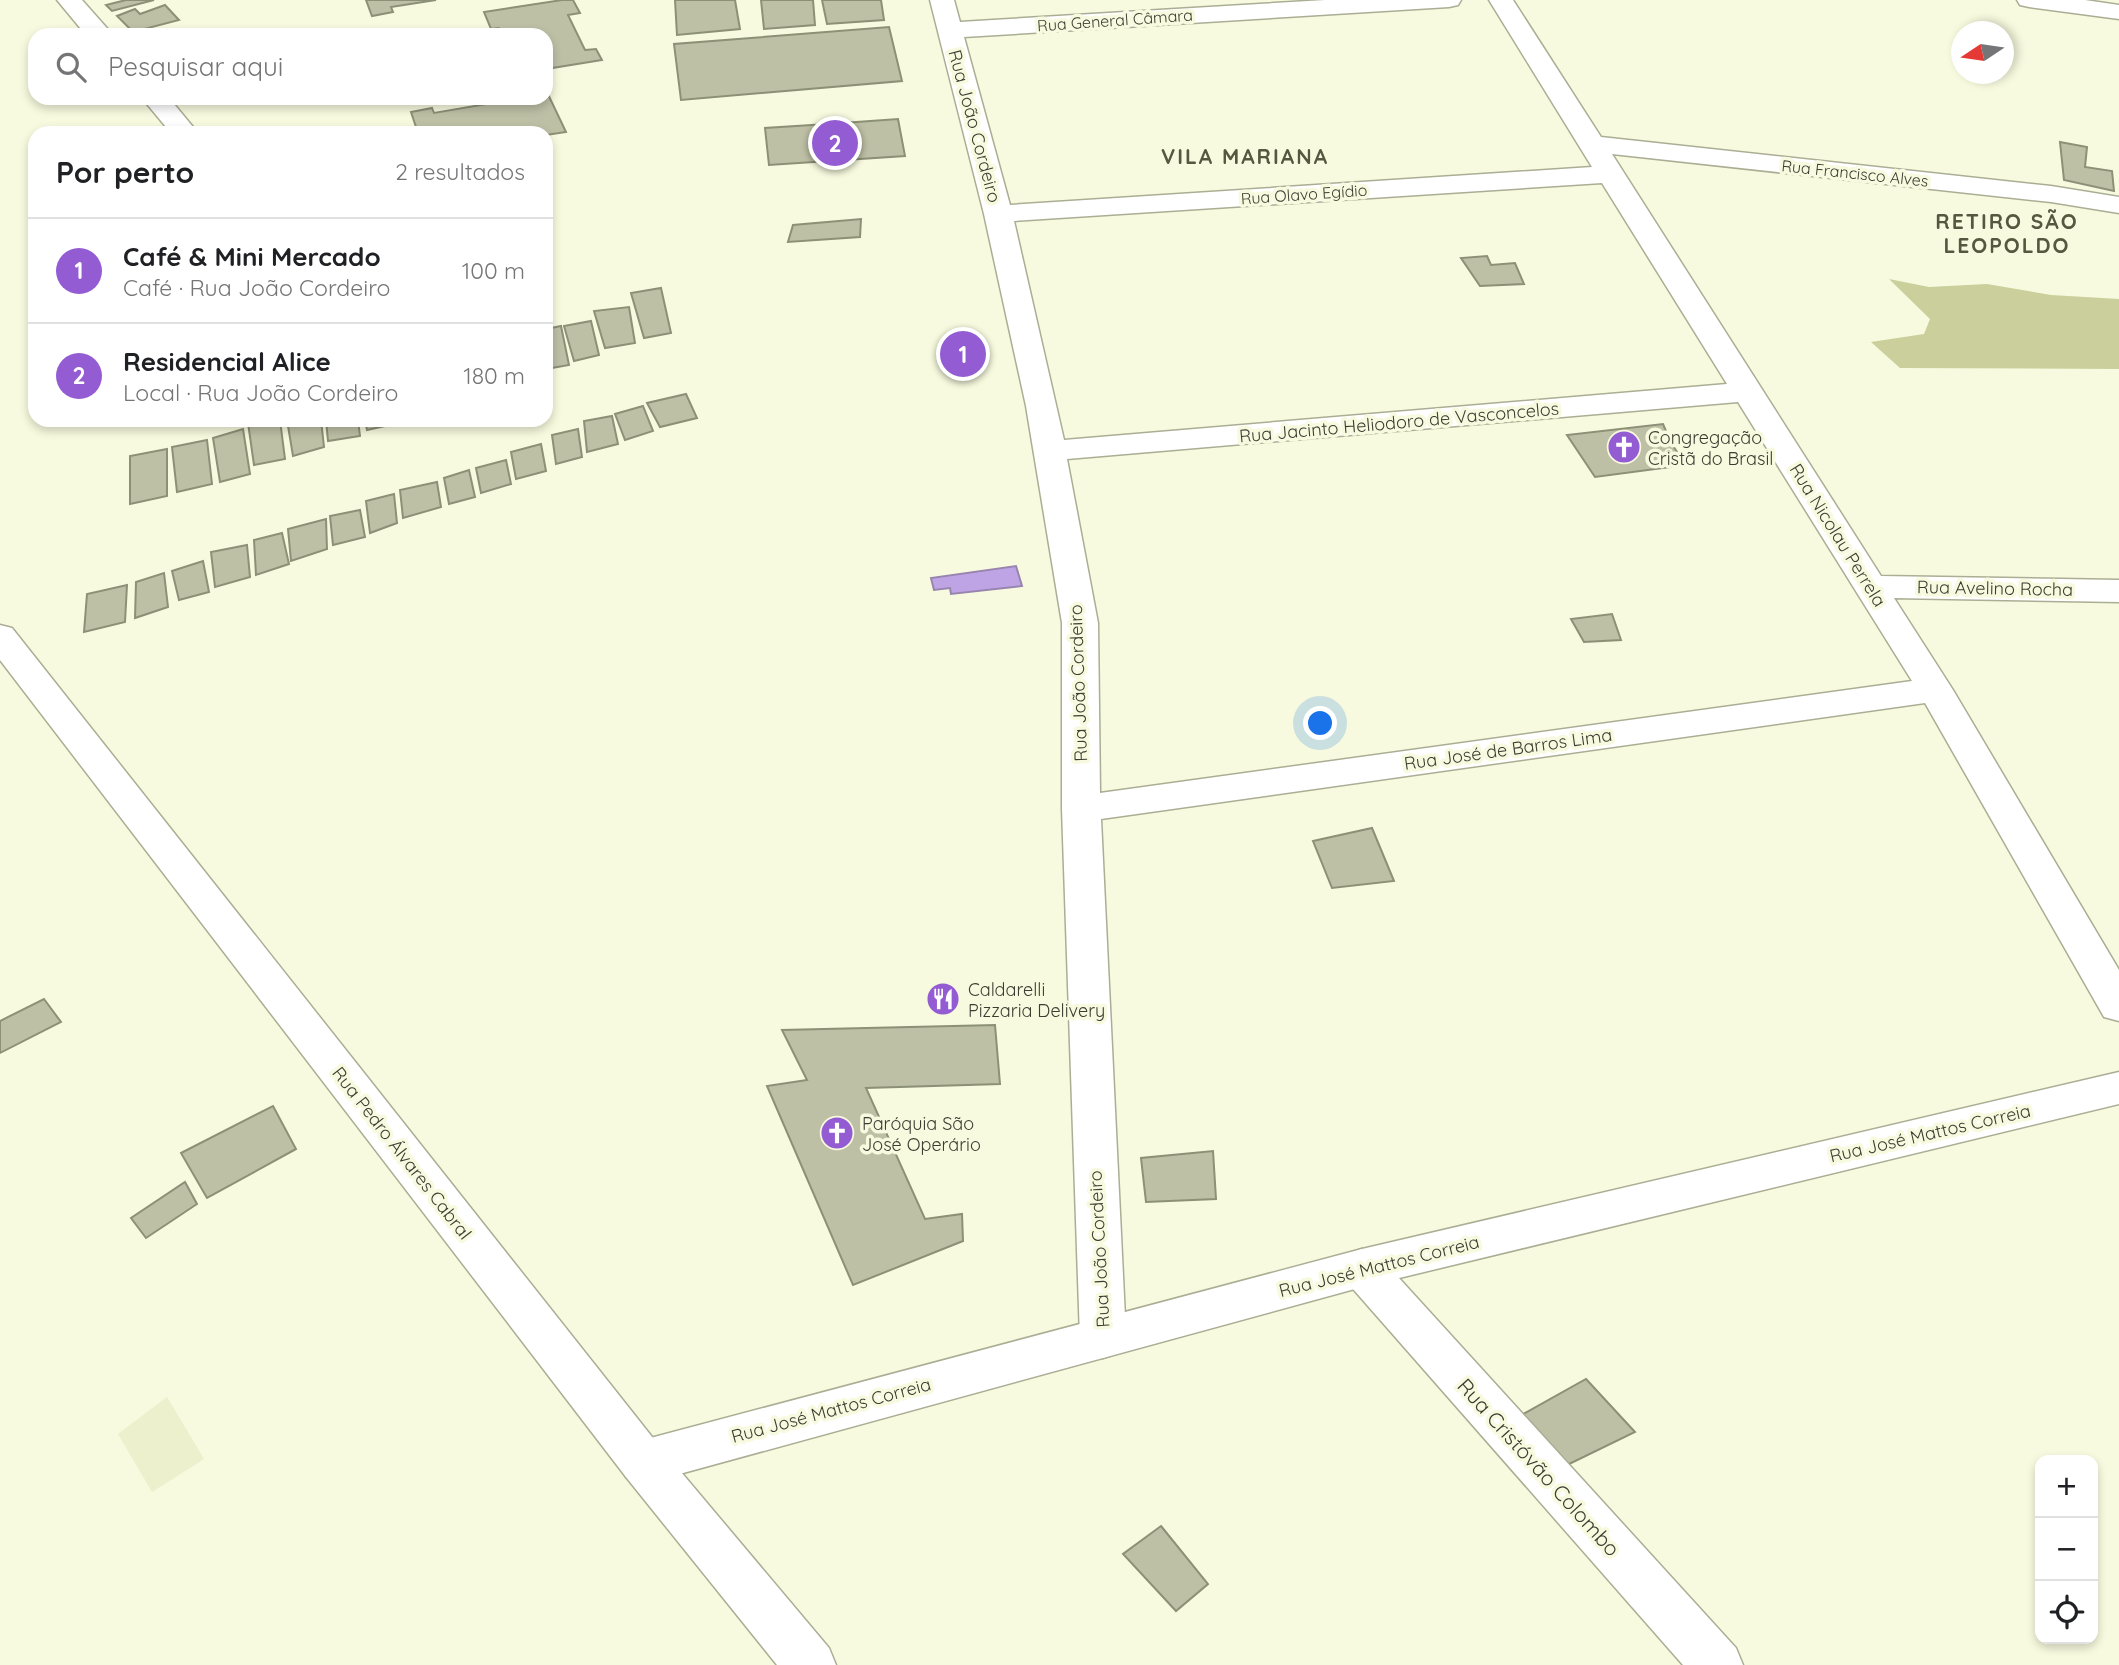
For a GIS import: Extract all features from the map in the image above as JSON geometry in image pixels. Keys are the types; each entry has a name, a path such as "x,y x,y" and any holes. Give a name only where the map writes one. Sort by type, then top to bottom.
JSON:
{"street":[{"path":"69,0 94,28"},
{"name":"Rua João Cordeiro","path":"942,0 998,214 1049,451 1080,623 1081,809 1102,1338"},
{"name":"Rua General Câmara","path":"950,30 1449,0"},
{"name":"Rua Nicolau Perrela","path":"1501,0 1871,587 2119,1006"},
{"path":"2029,0 2119,12"},
{"path":"161,105 179,126"},
{"name":"Rua Francisco Alves","path":"1591,144 2052,194 2119,205"},
{"name":"Rua Olavo Egídio","path":"998,214 1610,174"},
{"name":"Rua Jacinto Heliodoro de Vasconcelos","path":"1049,451 1748,392"},
{"name":"Rua Avelino Rocha","path":"1871,587 2119,591"},
{"name":"Rua Pedro Álvares Cabral","path":"0,636 643,1462 810,1665"},
{"name":"Rua José de Barros Lima","path":"1081,809 1934,690"},
{"name":"Rua José Mattos Correia","path":"643,1462 1362,1268 2119,1088"},
{"name":"Rua Cristóvão Colombo","path":"1362,1268 1717,1665"}],"shaded area":[{"path":"1889,279 1929,287 1987,284 2051,295 2119,299 2119,369 1900,368 1871,342 1924,334 1930,319"},
{"path":"1016,566 1022,586 951,594 950,588 934,590 931,578"},
{"path":"167,1397 204,1459 152,1492 118,1434"}],"building":[{"path":"126,0 154,0 112,11 106,5"},
{"path":"366,0 436,0 391,7 393,12 372,16"},
{"path":"573,0 580,13 568,15 585,50 596,49 602,60 553,68 553,28 491,28 484,12"},
{"path":"675,0 735,0 740,29 677,35"},
{"path":"761,0 813,0 815,25 764,29"},
{"path":"822,0 881,0 884,20 827,24"},
{"path":"165,5 179,20 148,28 129,28 117,16 135,9 140,14"},
{"path":"889,27 902,81 681,100 674,44"},
{"path":"480,105 553,105 566,132 553,134 553,126 416,126 411,112 432,108 434,113"},
{"path":"898,119 905,156 769,165 765,128 827,124 828,131 844,130 843,123"},
{"path":"2060,142 2087,147 2085,167 2112,171 2114,191 2064,180"},
{"path":"861,219 860,237 788,242 793,225"},
{"path":"1487,256 1491,265 1515,263 1524,284 1480,286 1461,258"},
{"path":"661,288 671,333 644,338 631,293"},
{"path":"629,307 635,343 605,348 594,311"},
{"path":"591,321 599,355 574,361 564,326"},
{"path":"561,326 569,365 553,368 553,328"},
{"path":"686,394 697,418 660,427 647,403"},
{"path":"643,406 653,431 625,440 615,414"},
{"path":"612,416 618,444 587,452 584,421"},
{"name":"Congregação Cristã do Brasil","path":"1663,424 1671,443 1686,465 1595,477 1567,435"},
{"path":"249,427 281,427 285,459 254,465"},
{"path":"288,427 322,427 324,447 293,456"},
{"path":"327,427 359,427 360,436 328,441"},
{"path":"243,429 250,474 220,482 213,438"},
{"path":"578,429 582,457 556,464 552,435"},
{"path":"207,440 212,484 177,492 172,447"},
{"path":"541,444 546,471 516,479 511,452"},
{"path":"167,449 167,496 130,504 130,456"},
{"path":"506,460 511,484 481,493 476,468"},
{"path":"469,470 475,497 449,504 444,478"},
{"path":"437,482 441,507 403,518 400,490"},
{"path":"394,494 397,523 370,533 366,501"},
{"path":"360,510 365,537 333,545 330,516"},
{"path":"326,519 327,549 291,561 288,529"},
{"path":"282,533 289,564 256,575 254,540"},
{"path":"247,545 250,577 215,587 211,552"},
{"path":"203,561 209,592 179,600 172,571"},
{"path":"164,573 168,607 135,618 136,582"},
{"path":"127,585 125,622 84,632 87,594"},
{"path":"1612,614 1621,640 1584,642 1571,619"},
{"path":"1372,828 1394,881 1332,888 1313,841"},
{"path":"44,999 61,1022 0,1053 0,1021"},
{"name":"Paróquia São José Operário","path":"995,1025 1000,1084 866,1088 925,1219 962,1214 963,1241 853,1285 767,1086 807,1080 782,1030"},
{"path":"273,1106 296,1149 207,1198 181,1153"},
{"path":"1213,1151 1216,1199 1146,1202 1141,1158"},
{"path":"185,1182 197,1204 146,1238 131,1218"},
{"path":"1586,1379 1635,1432 1563,1467 1516,1418"},
{"path":"1161,1526 1208,1584 1176,1611 1123,1554"}],"place":[{"name":"Residencial Alice","path":"835,143"},
{"name":"Café & Mini Mercado","path":"963,354"},
{"name":"Congregação Cristã do Brasil","path":"1624,447"},
{"name":"Caldarelli Pizzaria Delivery","path":"943,999"},
{"name":"Paróquia São José Operário","path":"837,1133"}],"district":[{"name":"VILA MARIANA","path":"1245,156"},
{"name":"RETIRO SÃO LEOPOLDO","path":"2007,233"}]}
